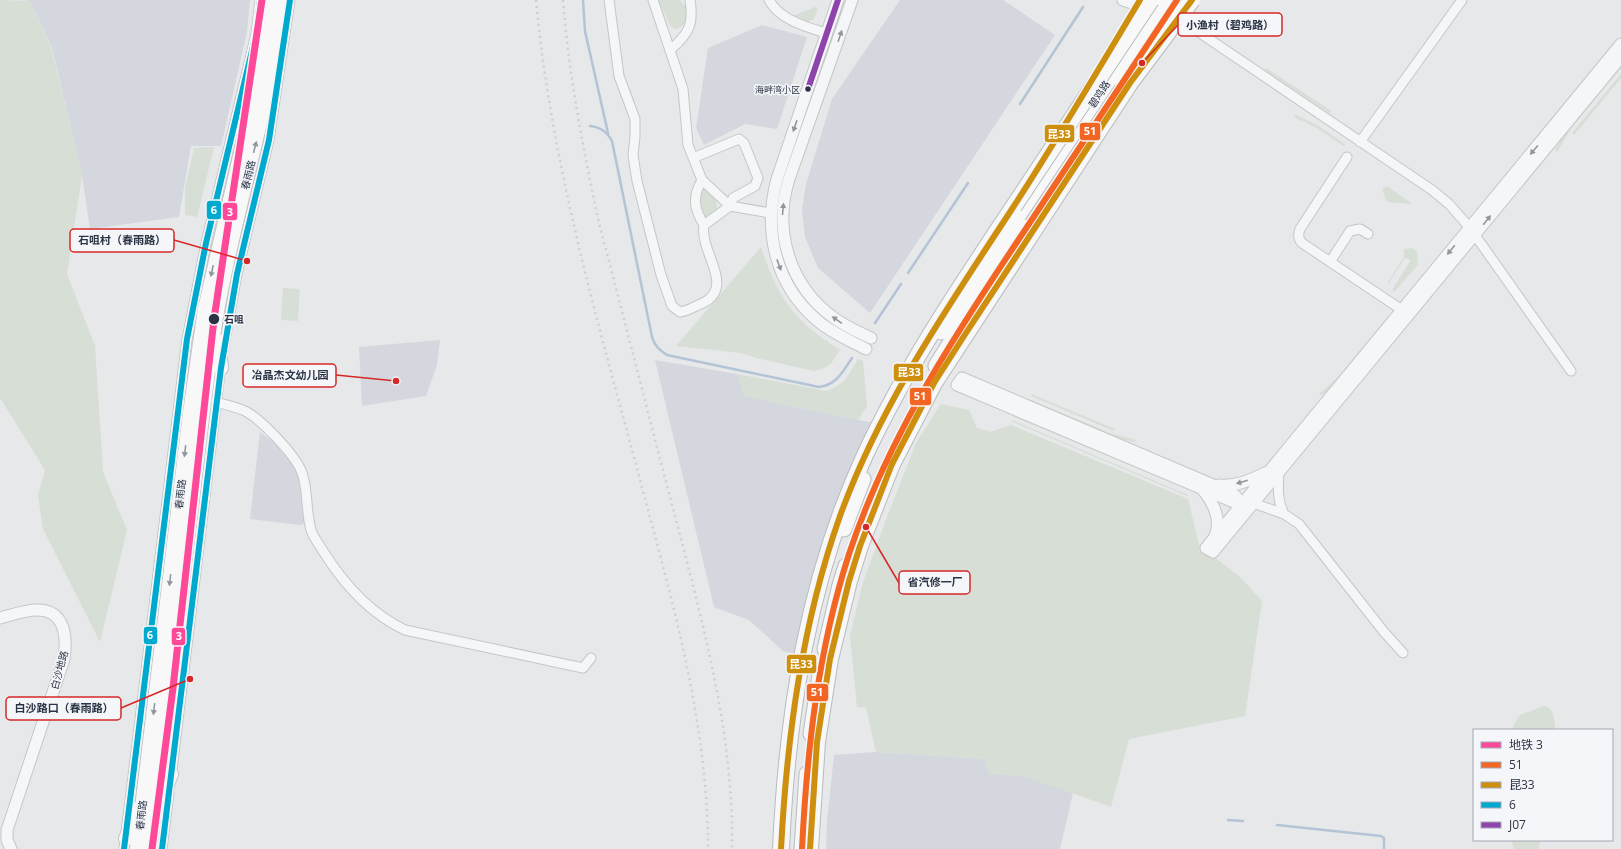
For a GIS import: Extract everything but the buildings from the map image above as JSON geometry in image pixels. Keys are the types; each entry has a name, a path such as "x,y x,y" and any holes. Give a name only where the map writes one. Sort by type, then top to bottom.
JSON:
{"highway":[{"path":"781,849 786,770 792,716 803,647 821,574 841,515 865,456 908,373 962,285 1014,206 1140,0"},
{"path":"810,849 817,742 830,659 839,618 855,560 892,464 934,383 1185,0"},
{"path":"1130,83 1192,0"},
{"path":"1014,206 1159,5"},
{"name":"碧鸡路","path":"788,849 797,737 811,645 826,584 861,485 890,422 935,342 1159,5"},
{"name":"碧鸡路","path":"802,849 814,706 825,645 848,560 862,521 888,458 919,397 954,337 1159,5"}],"main road":[{"name":"春雨路","path":"137,849 190,412 205,309 221,232 251,108 260,63 269,0"},
{"name":"春雨路","path":"150,849 201,428 216,318 226,265 265,102 282,0"},
{"path":"216,318 220,368"},
{"path":"153,822 171,774"},
{"path":"125,844 145,786"}],"street":[{"path":"125,844 187,340 206,243 256,34 260,0"},
{"path":"162,849 220,368 237,274 269,140 290,0"},
{"path":"609,0 619,76 635,123 636,137 633,154 637,181 661,275 672,306 680,312 686,311 710,299 717,290 718,283 704,238 704,225 698,215 695,200 702,180"},
{"path":"653,0 683,89 686,135 702,180 730,206 770,213"},
{"path":"670,50 680,42 688,32 692,21 690,0"},
{"path":"769,0 779,12 790,20 803,26 826,32"},
{"path":"838,0 777,179 770,213 772,237 776,255 782,273 794,295 819,322 866,349 871,338 833,317 817,303 804,288 786,250 782,220 784,199 789,179 852,0"},
{"path":"1123,0 1132,3 1159,5 1432,190 1448,204 1472,232 1571,372"},
{"path":"1360,142 1462,0"},
{"path":"1621,44 1472,232 1402,310 1274,471 1261,494 1213,552 1206,548 1241,505 1274,471 1472,232 1621,57"},
{"path":"693,158 739,139 744,143 757,174 758,181 751,190 734,198 730,206 704,225"},
{"path":"1347,157 1299,233 1300,240 1302,244 1402,310"},
{"path":"1330,262 1350,231 1360,229 1368,234"},
{"path":"1261,494 1248,503 1241,505 1207,487 962,378 957,385 1207,487 1234,485 1274,471"},
{"path":"216,402 238,408 256,418 294,457 303,475 309,520 311,530 316,540 329,560 356,594 390,623 405,630 582,668 591,658"},
{"path":"1274,471 1281,508 1284,514"},
{"path":"1207,487 1210,500 1216,513 1218,529 1215,537"},
{"path":"1253,503 1284,514 1299,524 1384,632 1403,653"},
{"path":"1240,519 1241,505"},
{"name":"白沙地路","path":"0,618 36,610 44,611 53,615 60,622 65,634 66,642 64,660 7,830 7,840 11,849"}],"shaded area":[{"path":"0,0 30,1 51,47 82,175 67,274 95,346 103,472 127,530 100,642 43,529 38,495 45,470 0,398"},
{"path":"25,0 250,0 247,32 221,146 191,146 179,217 90,229 82,175 52,48 30,1"},
{"path":"658,0 680,0 683,5 687,4 686,20 683,26 675,29 671,27"},
{"path":"900,0 1003,0 1055,35 870,313 818,268 805,237 802,209 806,184 832,99"},
{"path":"815,7 818,8 814,19 806,23 793,16"},
{"path":"762,25 807,37 777,129 745,124 704,145 696,128 708,48"},
{"path":"1621,63 1621,68 1572,127 1557,152 1555,150 1570,125"},
{"path":"1266,68 1331,112 1329,113 1265,70"},
{"path":"1621,74 1621,78 1574,135 1572,133"},
{"path":"1296,115 1317,125 1346,145 1343,146 1317,128 1294,117"},
{"path":"265,138 223,328 224,310 230,276 263,139"},
{"path":"214,147 197,217 185,215 185,188 194,148"},
{"path":"1387,186 1411,203 1389,202 1386,200 1382,189"},
{"path":"702,188 707,190 716,200 717,210 705,219 701,217 697,197"},
{"path":"761,247 774,281 790,307 811,329 840,350 830,365 814,371 756,358 741,353 676,346"},
{"path":"1411,248 1417,251 1418,265 1394,292 1392,290 1411,260 1405,258 1388,284 1388,282 1404,257 1404,249"},
{"path":"283,288 300,289 298,321 281,320"},
{"path":"1387,318 1388,319 1340,379 1322,395 1319,394 1338,377"},
{"path":"440,340 437,365 426,396 362,406 359,347"},
{"path":"858,359 863,361 867,406 858,420 744,396 737,374 826,391 842,383"},
{"path":"655,360 737,374 744,396 873,423 843,487 819,564 797,655 783,651 749,620 714,607"},
{"path":"215,363 217,378 172,753 167,772 165,772"},
{"path":"1032,394 1115,429 1114,431 1031,396"},
{"path":"1029,399 1110,433 1136,440 1135,442 1117,438 1028,401"},
{"path":"941,404 969,410 977,428 991,432 1011,425 1188,499 1199,545 1240,577 1262,601 1245,716 1129,739 1111,807 1024,776 989,774 985,759 876,752 866,708 857,707 850,636 863,582 916,443"},
{"path":"1012,414 1200,492 1200,494 1012,416"},
{"path":"1012,420 1188,495 1187,496 1011,421"},
{"path":"260,432 279,446 293,463 298,475 305,523 301,525 250,519"},
{"path":"161,561 166,561 139,782 135,782"},
{"path":"1544,706 1548,707 1551,709 1556,729 1514,729 1513,726 1520,715"},
{"path":"876,752 985,759 989,774 1024,776 1073,793 1060,849 826,849 827,821 834,755"},
{"path":"1511,841 1541,841 1538,849 1514,849"}],"waterway":[{"path":"583,0 585,31 608,133"},
{"path":"1020,104 1083,7"},
{"path":"590,126 603,130 612,141 652,337 654,343 660,349 667,355 819,387 825,386 839,377 852,358"},
{"path":"908,273 968,183"},
{"path":"875,323 901,284"},
{"path":"1228,820 1243,821"},
{"path":"1277,825 1381,836 1384,838 1384,849"}],"railway":[{"path":"536,0 554,129 581,255 669,590 689,676 703,762 707,805 708,849"},
{"path":"563,0 577,112 599,223 707,642 723,724 728,765 732,849"}],"metro line":[{"name":"3","path":"152,849 173,688 214,319 262,0"}],"transit line":[{"name":"6","path":"124,849 187,339 206,243 256,34 260,0"},
{"name":"6","path":"162,849 221,368 237,274 269,140 290,0"},
{"name":"J07","path":"808,89 838,0"},
{"name":"昆33","path":"781,849 787,764 798,680 806,639 827,556 840,516 856,475 895,396 917,358 1045,157 1140,0"},
{"name":"51","path":"802,849 811,737 829,627 849,554 865,510 883,468 926,386 974,307 1177,0"},
{"name":"昆33","path":"810,849 817,742 830,659 849,581 860,546 892,464 934,383 964,336 1130,83 1192,0"}],"place":[{"name":"小渔村（碧鸡路）","path":"1142,63"},
{"name":"海畔湾小区","path":"808,89"},
{"name":"石咀村（春雨路）","path":"247,261"},
{"name":"石咀","path":"214,319"},
{"name":"冶晶杰文幼儿园","path":"396,381"},
{"name":"省汽修一厂","path":"866,527"},
{"name":"白沙路口（春雨路）","path":"190,679"}]}
